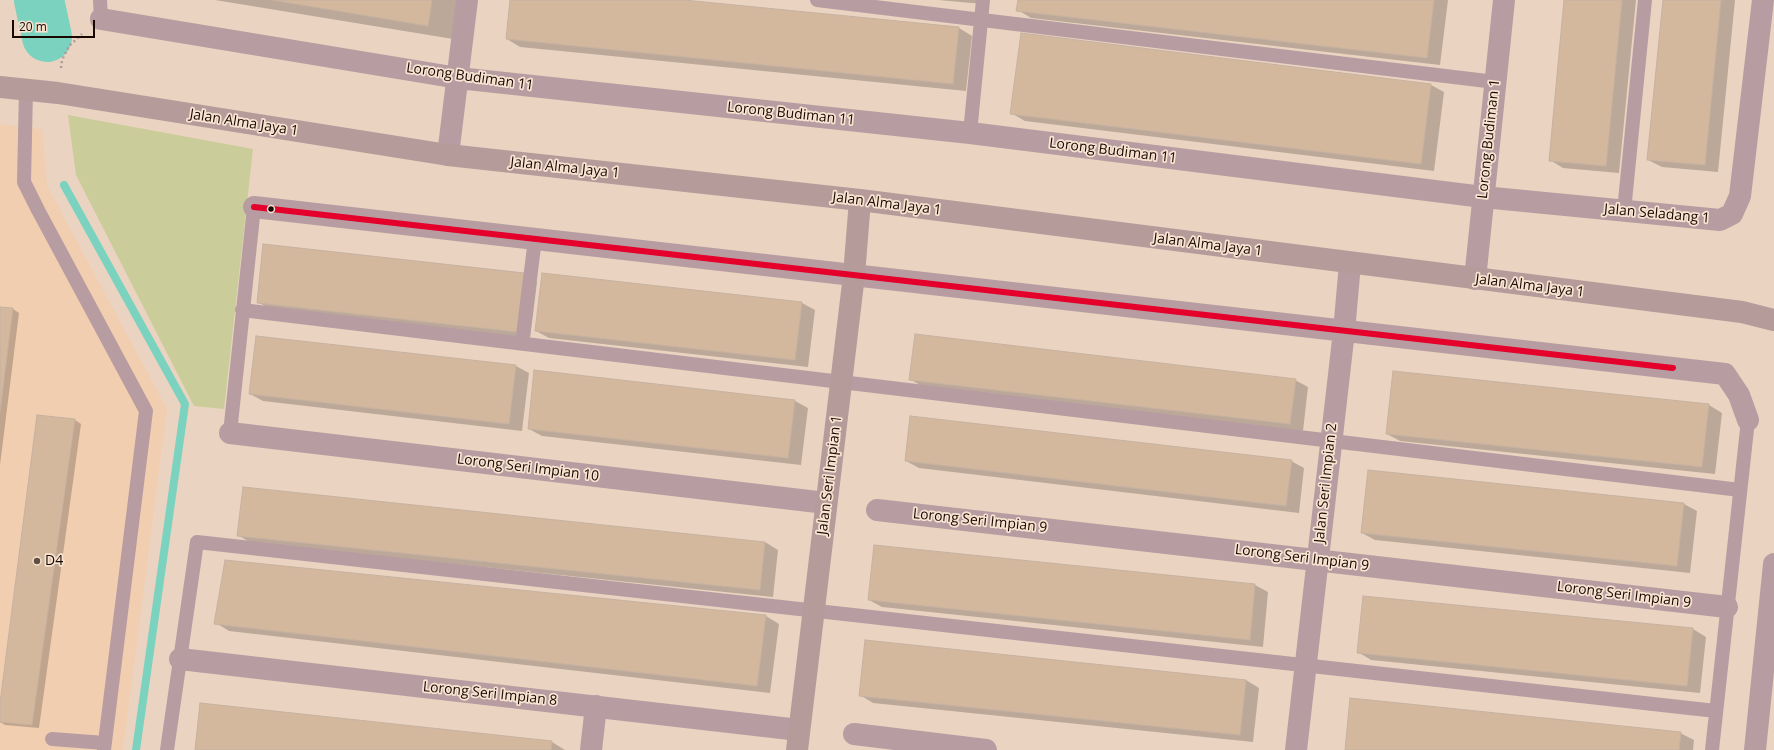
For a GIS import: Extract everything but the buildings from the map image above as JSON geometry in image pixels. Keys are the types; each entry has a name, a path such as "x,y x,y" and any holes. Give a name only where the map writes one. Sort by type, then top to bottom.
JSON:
{"street":[{"path":"448,155 467,0"},
{"name":"Lorong Budiman 1","path":"1475,279 1504,0"},
{"name":"Jalan Seladang 1","path":"1483,197 1720,220 1732,214 1740,196 1763,0"},
{"name":"Lorong Budiman 11","path":"101,9 458,78 970,133 1483,197"},
{"name":"Jalan Alma Jaya 1","path":"0,87 58,93 448,155 860,200 1350,264 1742,312 1774,320"},
{"name":"Jalan Seri Impian 1","path":"798,740 854,275 860,200"},
{"path":"254,207 1725,374 1739,395 1748,420"},
{"name":"Jalan Seri Impian 2","path":"1296,750 1344,331 1350,264"},
{"name":"Lorong Seri Impian 10","path":"230,433 826,503"},
{"name":"Lorong Seri Impian 9","path":"877,510 1727,607"},
{"path":"1755,750 1774,564"},
{"name":"Lorong Seri Impian 8","path":"180,659 596,706 798,740"},
{"path":"591,750 596,706"},
{"path":"854,734 986,750"}],"lane":[{"path":"817,0 1495,82"},
{"path":"970,133 983,0"},
{"path":"1624,211 1645,0"},
{"path":"26,90 24,182 146,411 105,746 52,739"},
{"path":"230,433 254,207"},
{"path":"522,343 535,239"},
{"path":"242,310 1740,490"},
{"path":"1712,750 1748,420"},
{"path":"167,750 197,542 1716,711"}],"path":[{"path":"58,93 62,60 69,46 101,9"}],"shaded area":[{"path":"0,124 42,129 47,186 167,409 123,750 0,750"}],"green space":[{"path":"68,115 253,149 224,409 194,406 76,175"}],"waterway":[{"path":"39,0 47,37"},
{"path":"64,185 185,404 136,750"}],"transit line":[{"path":"254,207 1673,368"}],"place":[{"name":"D4","path":"37,561"}]}
